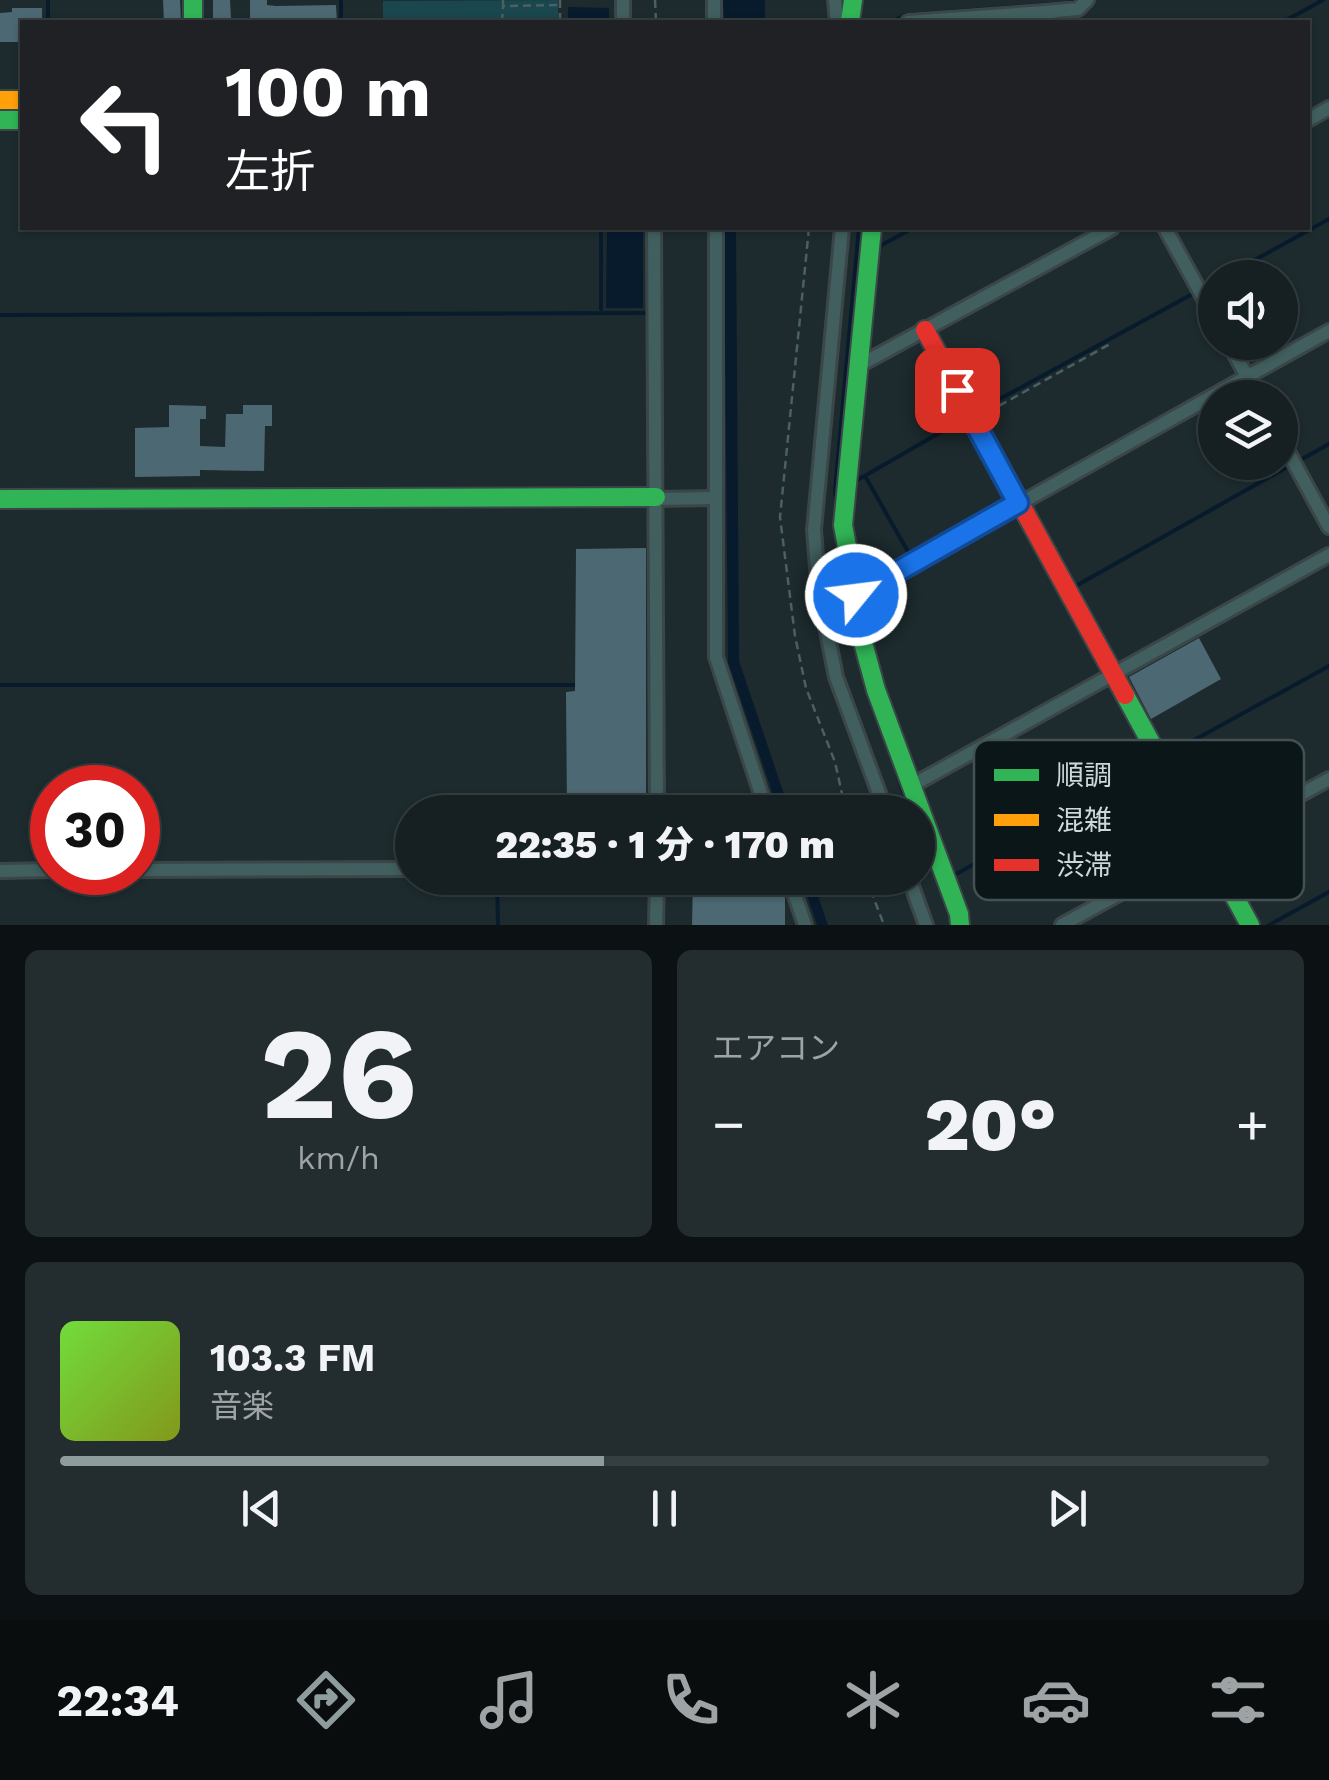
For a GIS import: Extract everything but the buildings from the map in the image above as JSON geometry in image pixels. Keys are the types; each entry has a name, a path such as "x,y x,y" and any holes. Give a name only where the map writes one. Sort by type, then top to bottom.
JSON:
{"street":[{"path":"964,20 1048,17 1078,9 1087,0"},
{"path":"654,230 656,795"},
{"path":"716,230 717,668 760,795"},
{"path":"842,230 814,530 819,592 836,677 880,795"},
{"path":"872,230 844,526 856,613 876,690 960,925"},
{"path":"858,366 1108,230"},
{"path":"1165,230 1198,288"},
{"path":"925,330 1148,740"},
{"path":"856,595 1329,331"},
{"path":"1238,360 1249,380"},
{"path":"1298,470 1329,527"},
{"path":"0,499 715,498"},
{"path":"994,740 1329,555"},
{"path":"911,786 974,751"},
{"path":"1304,793 1329,779"},
{"path":"160,870 395,869"},
{"path":"0,871 30,870"},
{"path":"656,895 656,925"},
{"path":"795,895 805,925"},
{"path":"915,895 926,925"},
{"path":"1062,925 1108,900"},
{"path":"1236,900 1250,925"}],"path":[{"path":"503,3 560,2"},
{"path":"973,420 1110,344"},
{"path":"873,895 884,925"}],"shaded area":[{"path":"558,0 558,20 383,20 383,1"},
{"path":"723,0 765,0 765,20 724,20"},
{"path":"1081,0 1074,5 891,20 905,13"},
{"path":"568,7 609,8 609,20 568,20"},
{"path":"607,230 643,230 643,308 606,308"},
{"path":"724,230 736,230 739,661 784,795 773,795 728,662"},
{"path":"857,230 862,230 838,491 840,528 911,795 902,795 847,619 833,490"},
{"path":"807,895 818,895 828,925 817,925"}],"waterway":[{"path":"48,0 48,20"},
{"path":"341,0 341,20"},
{"path":"1287,20 1323,0"},
{"path":"1310,229 1329,219"},
{"path":"601,230 601,309"},
{"path":"878,247 909,230"},
{"path":"1255,260 1309,230"},
{"path":"976,412 1196,292"},
{"path":"0,315 645,313"},
{"path":"854,482 967,417"},
{"path":"1298,461 1329,444"},
{"path":"865,476 911,557"},
{"path":"1074,587 1264,480"},
{"path":"1194,740 1329,666"},
{"path":"0,685 576,685"},
{"path":"951,877 974,864"},
{"path":"1269,925 1329,892"},
{"path":"497,895 498,925"}],"traffic: fast":[{"path":"193,0 193,20"},
{"path":"850,20 853,0"},
{"path":"0,120 20,120"},
{"path":"872,230 843,525 856,595 855,613 876,690 960,925"},
{"path":"0,499 656,497"},
{"path":"1125,695 1149,740"},
{"path":"1236,900 1250,925"}],"traffic: slow":[{"path":"0,100 20,100"}],"traffic: jam":[{"path":"925,330 1125,695"}],"route":[{"path":"856,595 1018,503 957,390"}]}
